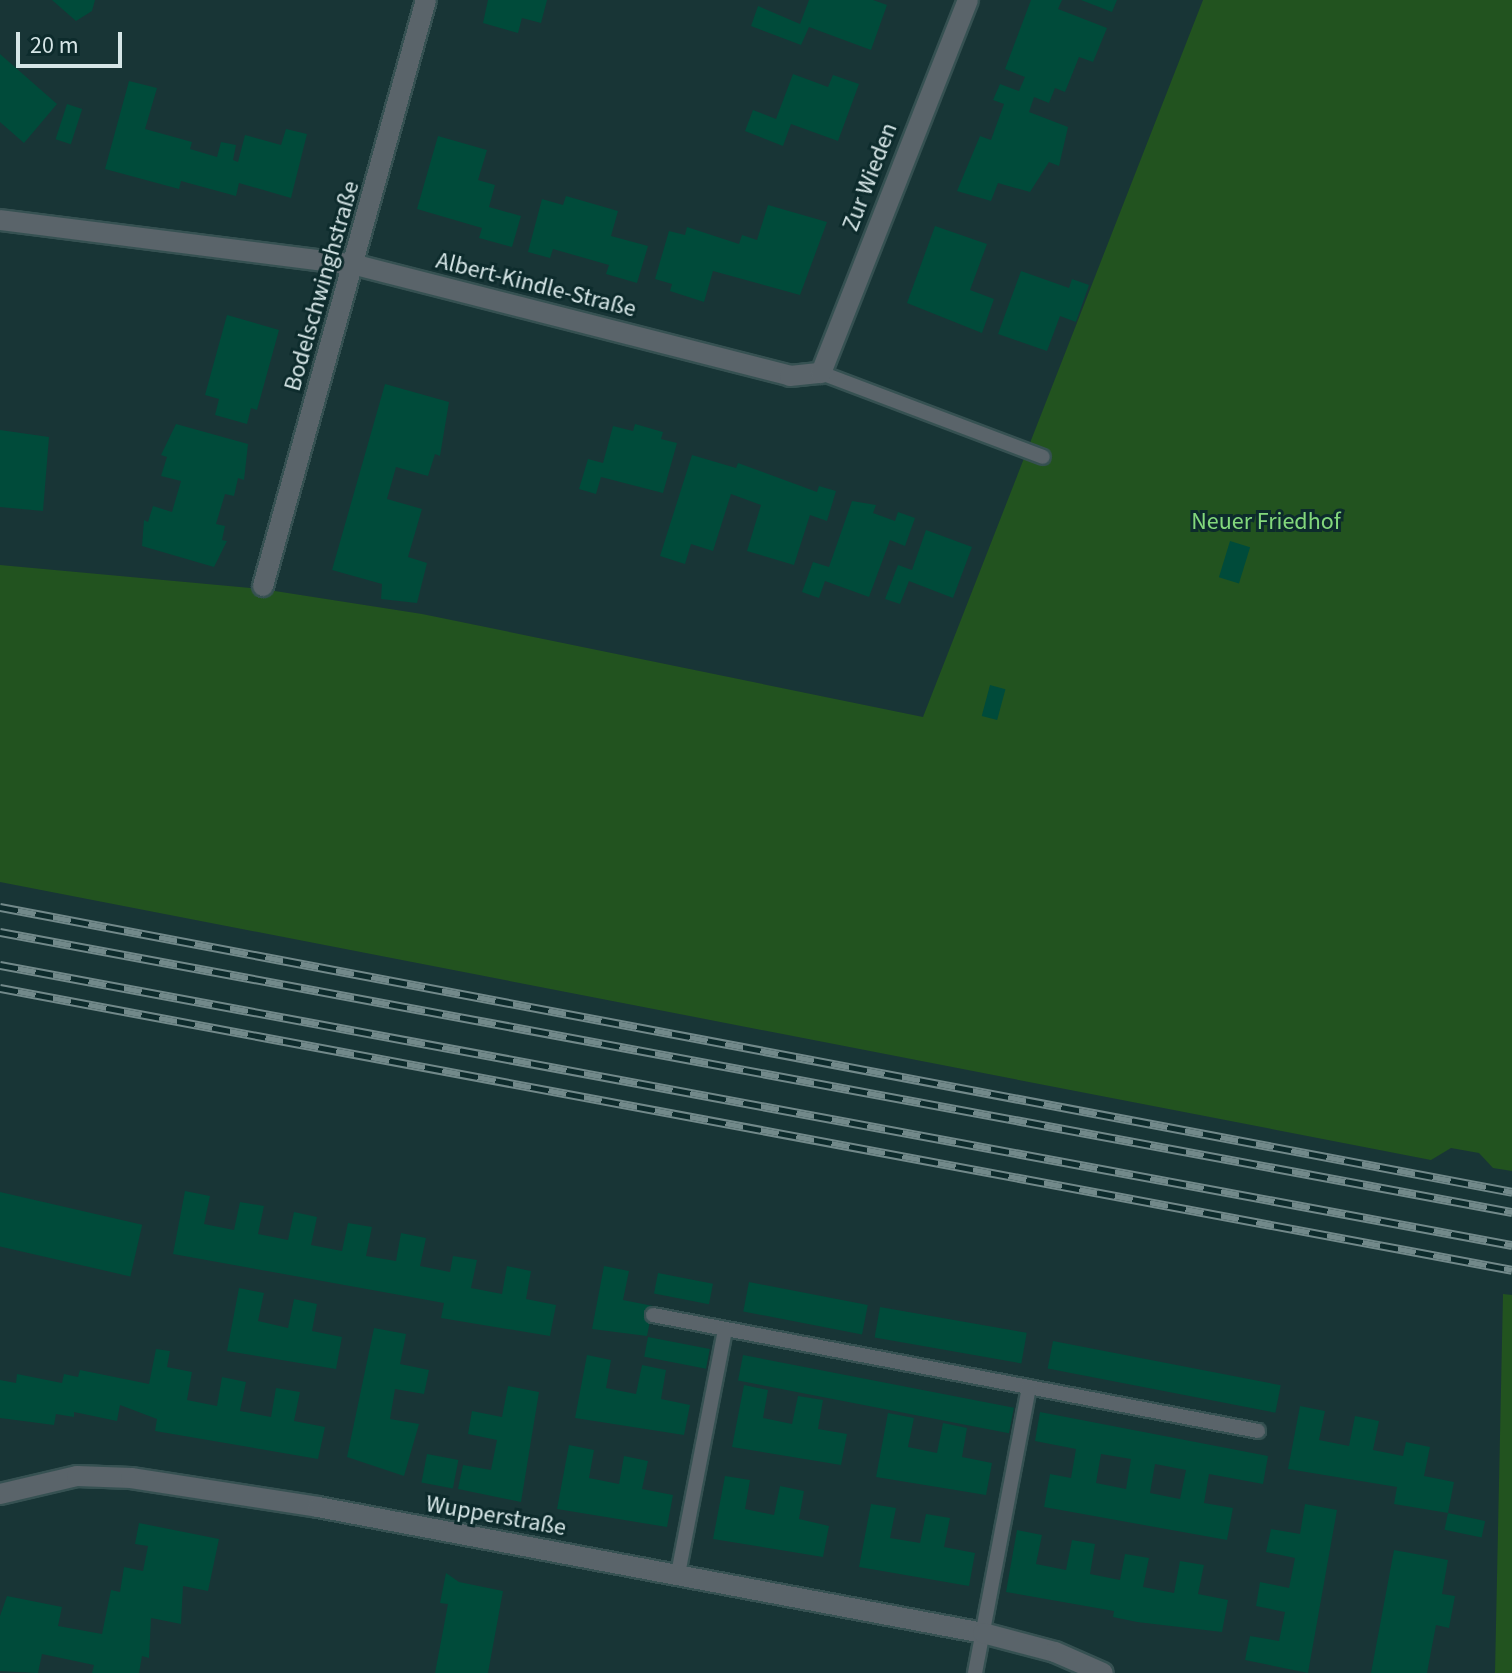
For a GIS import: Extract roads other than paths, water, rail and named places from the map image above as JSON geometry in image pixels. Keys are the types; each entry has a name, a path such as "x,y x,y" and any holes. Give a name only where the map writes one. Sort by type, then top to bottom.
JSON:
{"street":[{"name":"Bodelschwinghstraße","path":"263,586 356,265 426,0"},
{"name":"Zur Wieden","path":"821,373 968,0"},
{"name":"Albert-Kindle-Straße","path":"0,220 356,265 790,376 821,373"},
{"name":"Wupperstraße","path":"0,1494 77,1476 131,1478 678,1574 983,1633 1055,1652 1103,1673"}],"lane":[{"name":"Albert-Kindle-Straße","path":"821,373 1043,457"},
{"path":"653,1315 1258,1431"},
{"path":"678,1574 725,1329"},
{"path":"975,1673 1029,1387"}],"railway":[{"path":"0,907 1512,1192"},
{"path":"0,932 1512,1212"},
{"path":"0,965 1512,1245"},
{"path":"0,988 1512,1270"}],"park label":[{"name":"Neuer Friedhof","path":"1266,522"}]}
